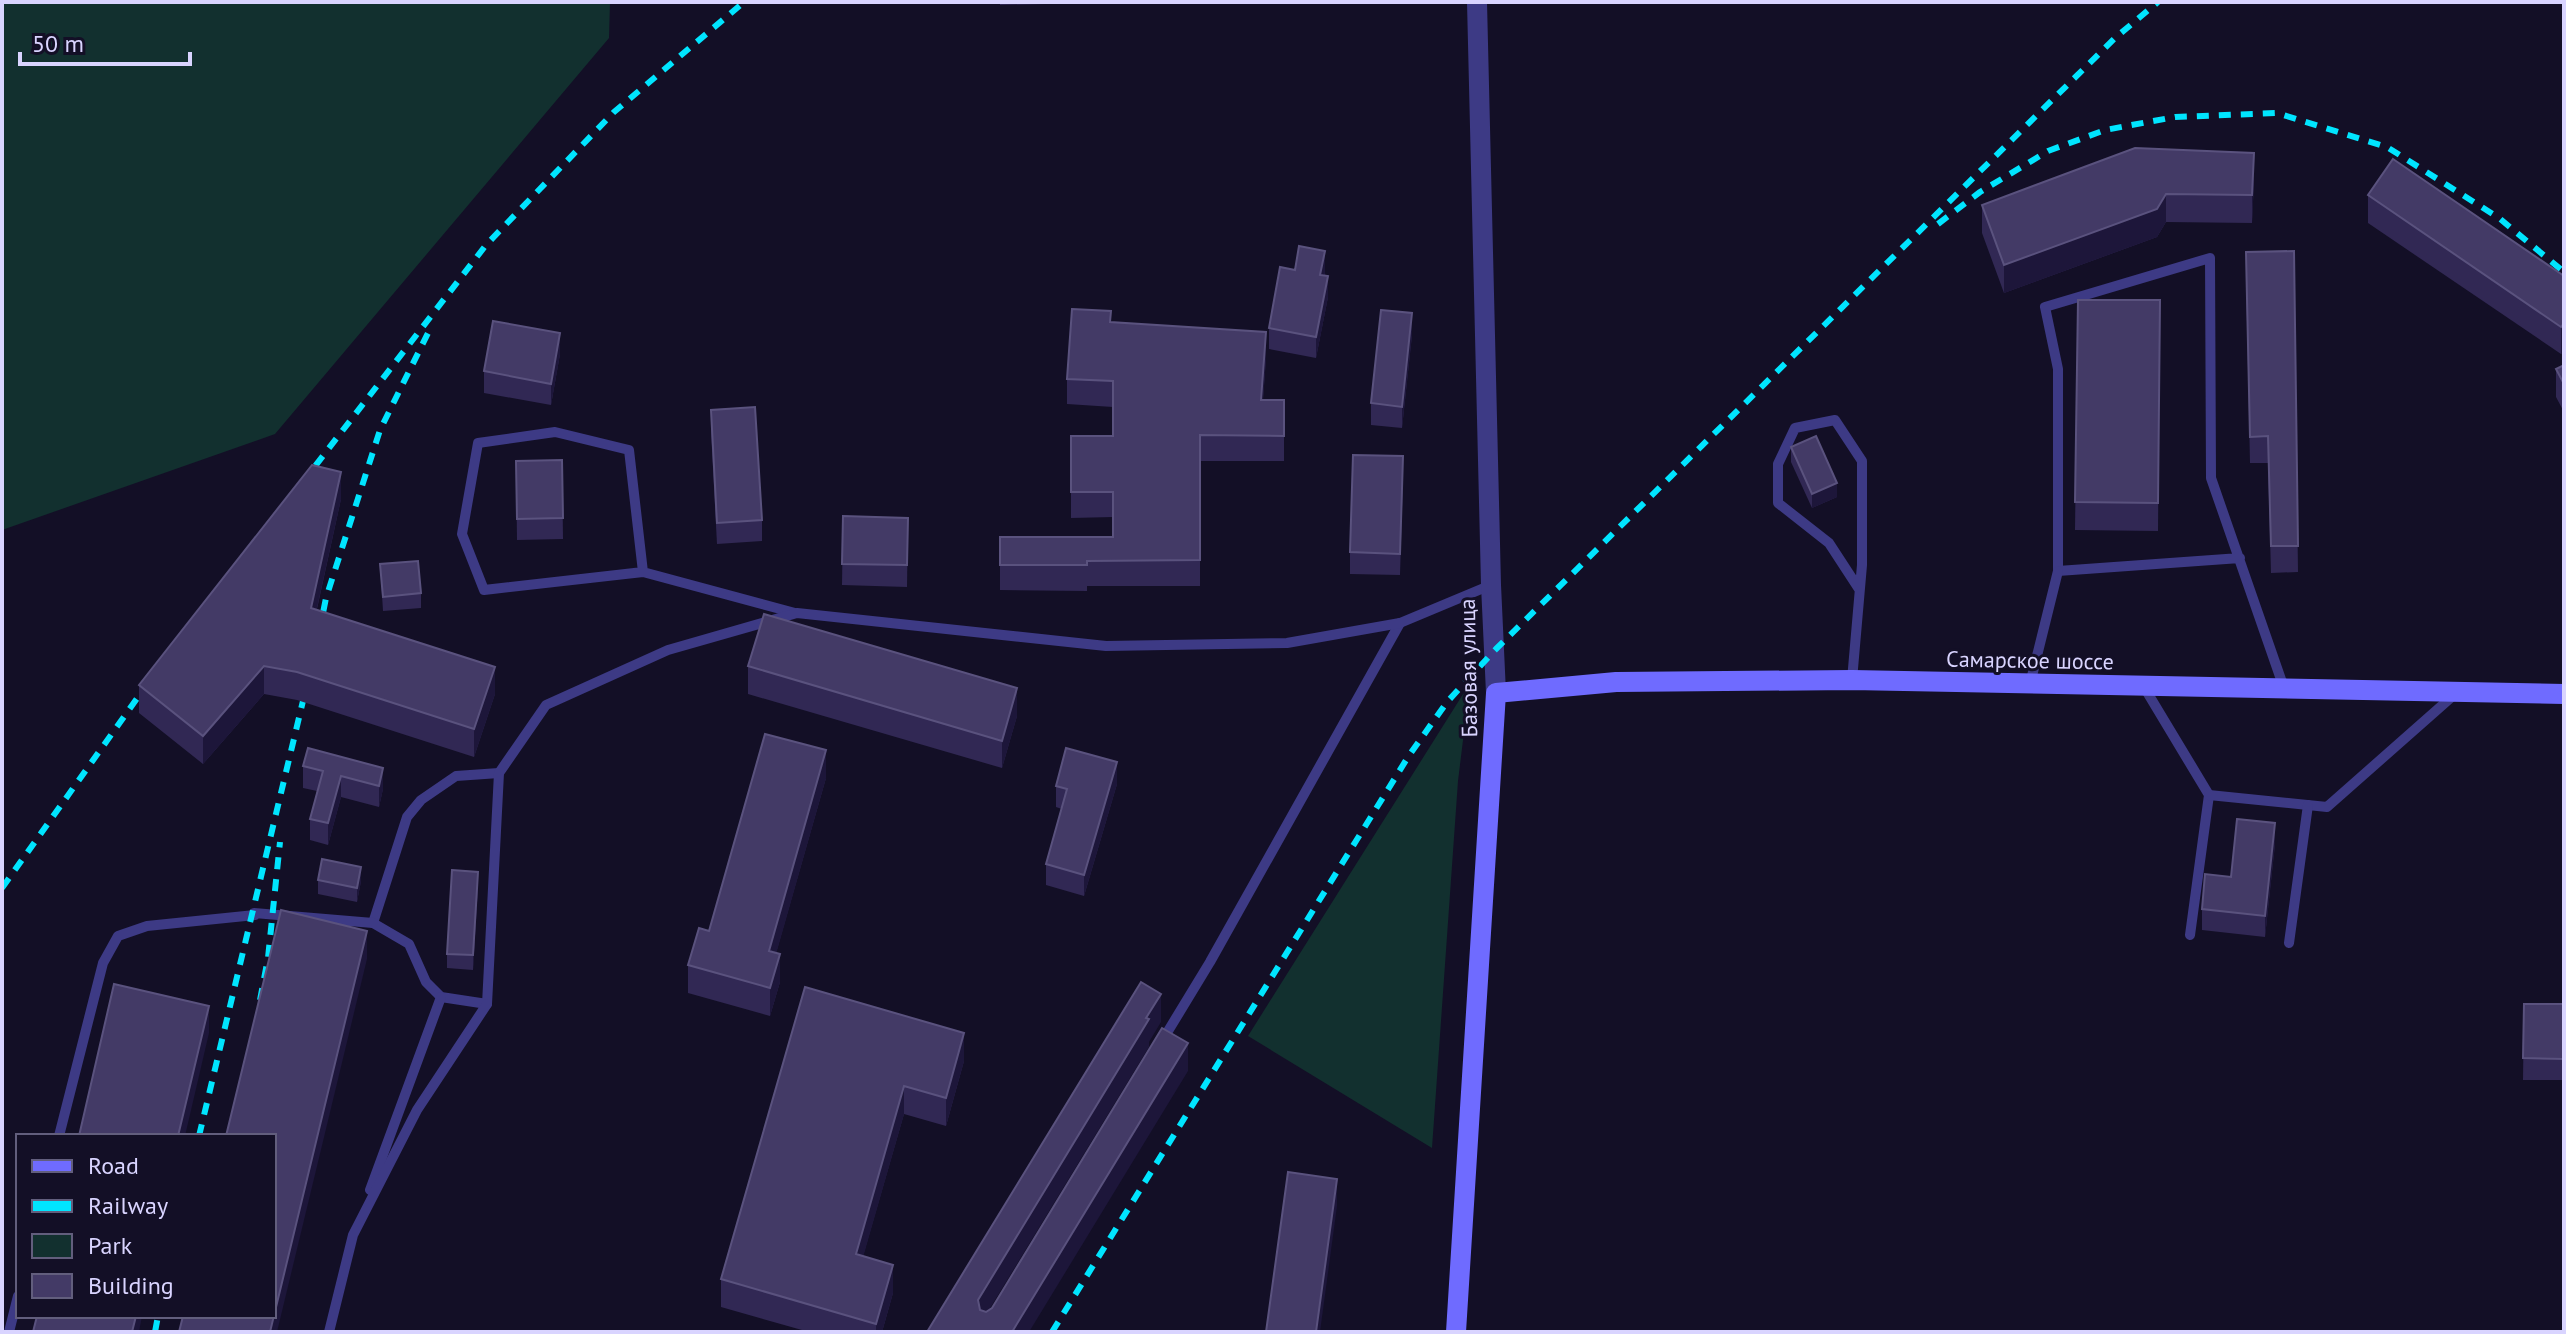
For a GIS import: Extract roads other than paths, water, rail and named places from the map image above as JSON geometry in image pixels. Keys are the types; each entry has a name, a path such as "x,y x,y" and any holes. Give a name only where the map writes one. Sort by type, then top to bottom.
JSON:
{"street":[{"name":"Базовая улица","path":"1456,1332 1496,693 1477,2"},
{"name":"Самарское шоссе","path":"1496,693 1616,682 1852,680 2564,694"}],"lane":[{"path":"2030,684 2058,571 2058,369 2045,307 2210,258 2211,478 2285,690"},
{"path":"1852,680 1862,565 1862,461 1835,420 1795,428 1778,464 1778,503 1829,543 1859,589"},
{"path":"643,572 629,450 555,432 478,443 462,534 484,590 643,572 797,613 1106,646 1287,643 1400,623 1491,585"},
{"path":"2058,571 2240,558"},
{"path":"353,1235 417,1110 487,1004 499,773 546,705 668,650 797,613"},
{"path":"1154,1054 1210,962 1400,623"},
{"path":"2144,687 2209,795 2190,935"},
{"path":"2209,795 2327,807 2457,693"},
{"path":"373,923 407,817 421,800 456,776 499,773"},
{"path":"2289,943 2308,805"},
{"path":"60,1134 103,963 118,936 147,926 254,913 373,923 409,944 426,982 441,997 487,1004"},
{"path":"329,1332 353,1235 441,997"},
{"path":"9,1332 16,1304"}],"railway":[{"path":"302,483 486,245 614,112 744,2"},
{"path":"1052,1332 1408,757 1447,702 1496,649 2115,38 2158,2"},
{"path":"1938,224 1980,192 2048,151 2105,130 2175,117 2277,113 2387,147 2499,218 2564,272"},
{"path":"319,633 326,598 380,430 428,333"},
{"path":"2,888 153,676"},
{"path":"199,1134 308,680"},
{"path":"260,1000 268,958 280,842"},
{"path":"155,1332 158,1318"}]}
